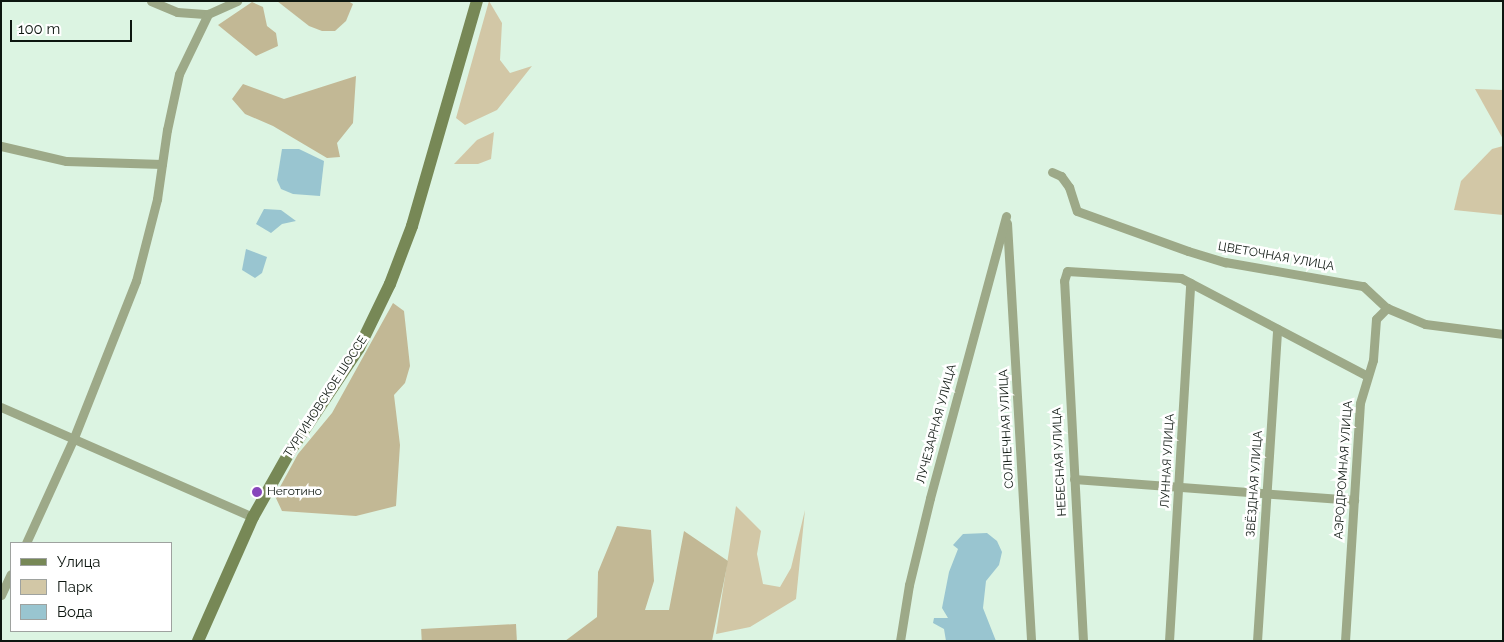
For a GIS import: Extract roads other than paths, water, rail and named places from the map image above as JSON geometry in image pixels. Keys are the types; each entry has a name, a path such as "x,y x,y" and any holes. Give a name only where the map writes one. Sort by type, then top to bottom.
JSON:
{"main road":[{"name":"ТУРГИНОВСКОЕ ШОССЕ","path":"198,641 253,517 289,453 359,348 393,277 412,226 477,1"}],"street":[{"path":"151,1 177,12 208,14 237,1"},
{"path":"26,542 73,440 136,280 156,199 180,74 208,14"},
{"path":"1,146 66,161 162,164"},
{"name":"ЦВЕТОЧНАЯ УЛИЦА","path":"1052,172 1061,176 1069,187 1077,211 1226,262 1363,286 1387,308 1425,324 1454,330 1503,334"},
{"name":"ЛУЧЕЗАРНАЯ УЛИЦА","path":"900,641 909,585 930,498 1006,216"},
{"name":"СОЛНЕЧНАЯ УЛИЦА","path":"1006,216 1031,641"},
{"name":"НЕБЕСНАЯ УЛИЦА","path":"1082,641 1064,274 1072,269 1181,278 1190,283"},
{"path":"1190,283 1366,375"},
{"name":"ЛУННАЯ УЛИЦА","path":"1169,641 1190,283"},
{"name":"АЭРОДРОМНАЯ УЛИЦА","path":"1345,641 1360,403 1366,375 1373,360 1376,319 1387,308"},
{"name":"ЗВЁЗДНАЯ УЛИЦА","path":"1257,641 1277,330"},
{"path":"1,407 253,517"},
{"path":"1074,479 1354,500"},
{"path":"1,595 10,576"}],"water":[{"path":"282,149 299,149 324,161 320,196 293,194 281,189 277,180"},
{"path":"264,209 281,210 296,221 282,224 271,233 256,224"},
{"path":"246,249 267,257 262,273 255,278 242,270"},
{"path":"987,533 997,541 1002,552 999,565 986,581 983,608 996,641 946,641 944,629 933,623 934,618 948,618 942,608 949,572 958,549 953,545 963,534"}],"place":[{"name":"Неготино","path":"257,492"}]}
